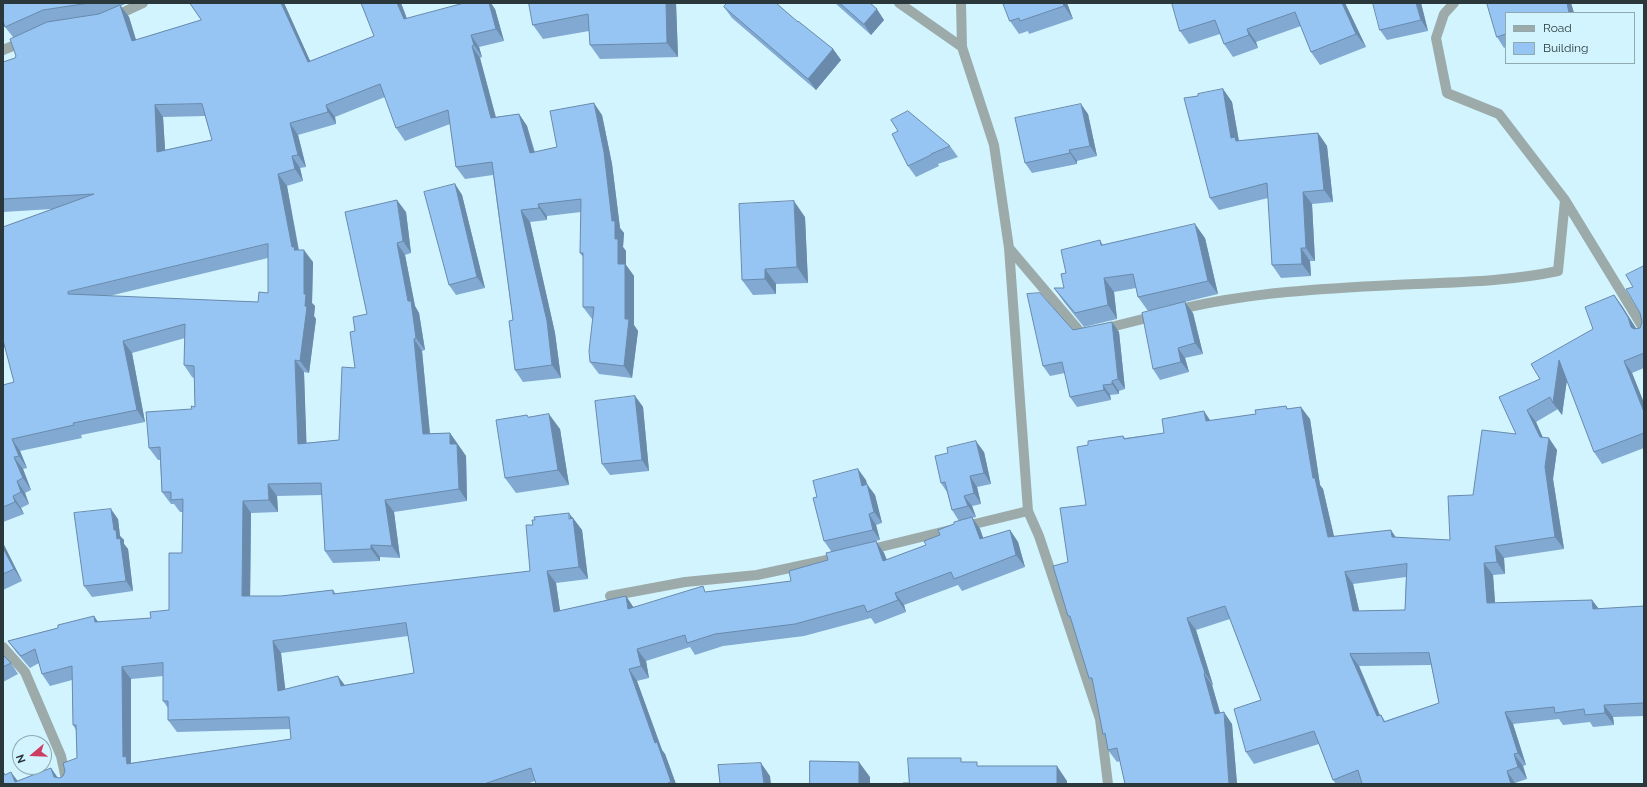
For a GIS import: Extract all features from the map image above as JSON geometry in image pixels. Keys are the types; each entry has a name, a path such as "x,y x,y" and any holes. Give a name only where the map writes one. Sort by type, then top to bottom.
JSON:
{"street":[{"path":"106,20 143,3"},
{"path":"899,3 962,47"},
{"path":"961,3 962,47 994,145 1009,248 1028,511 1039,536 1100,719 1108,784"},
{"path":"1454,3 1444,14 1436,38 1447,93 1499,114 1565,200 1642,326 1644,335"},
{"path":"3,50 32,38"},
{"path":"1009,248 1082,334 1215,302 1300,290 1484,281 1538,275 1558,271 1565,200"},
{"path":"610,596 685,582 757,575 856,553 1028,511"},
{"path":"3,647 25,672 61,756 67,784"}],"building":[{"path":"3,3 89,3 43,10 5,27 3,21"},
{"path":"190,3 281,3 308,62 374,36 361,3 397,3 404,19 464,3 489,3 496,29 471,35 474,45 472,46 491,118 519,114 530,153 557,147 550,111 594,103 604,152 612,221 615,221 615,239 618,239 618,264 625,264 625,319 629,319 624,366 590,362 589,351 594,307 583,307 583,253 580,253 581,199 538,204 539,208 521,210 547,321 552,365 515,370 509,321 513,320 492,162 456,167 448,110 396,128 380,84 326,105 328,112 290,123 298,155 292,156 295,169 278,174 292,247 295,247 294,250 304,250 304,294 306,294 305,306 307,307 300,361 295,360 298,444 339,440 342,367 355,368 350,332 355,331 353,317 367,314 345,212 397,200 403,241 397,243 408,301 411,301 416,338 414,339 423,434 450,433 450,444 457,444 459,489 385,500 392,546 371,545 371,549 325,551 321,483 268,484 269,500 243,501 242,596 281,596 333,590 333,594 530,571 526,525 533,525 532,520 535,520 534,517 569,513 569,519 573,518 579,567 547,571 554,612 626,596 628,609 703,586 705,592 791,581 789,571 828,560 826,553 876,541 883,561 926,545 924,541 940,535 938,530 954,524 954,522 972,517 980,539 1010,530 1016,555 954,579 951,572 895,593 898,600 867,612 864,605 795,624 715,634 687,643 685,635 637,649 641,666 629,669 655,743 657,742 671,782 668,784 536,784 531,768 484,784 3,784 3,773 5,775 11,772 15,782 33,775 52,775 52,771 54,777 60,778 63,776 65,771 63,763 77,758 76,725 73,725 72,666 42,674 35,649 21,656 8,641 58,628 58,625 94,616 95,622 151,618 150,612 169,610 169,553 182,553 183,499 171,500 171,492 162,492 160,447 149,448 146,412 192,409 191,406 195,407 194,366 184,365 185,324 123,341 137,410 73,423 74,425 12,439 19,456 14,457 23,478 17,481 21,492 13,496 15,502 3,507 3,385 14,382 3,340 3,227 94,194 3,199 3,62 15,58 16,56 10,39 47,22 99,14 120,5 132,41 201,20","holes":["202,104 212,140 157,152 155,105","268,244 268,293 259,292 258,302 68,294 68,292","406,623 414,673 341,686 338,676 278,691 273,641","163,663 163,701 168,701 168,720 289,717 291,739 127,764 126,756 123,757 122,667"]},
{"path":"529,3 666,3 667,43 590,45 588,14 533,25"},
{"path":"727,3 776,3 833,49 808,79 724,7"},
{"path":"840,3 870,3 877,9 864,24"},
{"path":"1003,3 1063,3 1064,6 1020,21 1019,18 1010,21"},
{"path":"1172,3 1342,3 1356,34 1311,52 1295,12 1247,29 1249,35 1224,44 1215,20 1180,31"},
{"path":"1373,3 1416,3 1421,20 1380,30"},
{"path":"1487,3 1567,3 1569,12 1505,12 1505,34 1497,37"},
{"path":"1223,89 1231,138 1235,137 1236,141 1318,133 1324,190 1303,192 1306,248 1301,248 1302,264 1272,265 1267,183 1210,198 1184,98"},
{"path":"1081,104 1090,146 1069,150 1070,153 1025,163 1015,118"},
{"path":"908,111 950,146 908,166 892,134 898,131 891,120"},
{"path":"455,184 477,277 449,285 424,192"},
{"path":"794,201 797,267 765,269 765,279 742,280 739,204"},
{"path":"1195,224 1208,281 1138,297 1133,274 1104,278 1108,305 1075,313 1054,288 1064,288 1061,274 1066,273 1061,250 1100,240 1101,245"},
{"path":"1644,266 1644,353 1624,361 1644,412 1644,433 1594,452 1559,360 1553,403 1550,397 1527,410 1540,437 1549,438 1545,467 1555,537 1495,546 1497,562 1484,563 1487,603 1592,600 1593,609 1644,606 1644,703 1604,705 1605,713 1585,715 1584,709 1555,713 1554,707 1505,712 1518,753 1514,754 1518,767 1507,771 1511,784 1362,784 1358,770 1333,780 1314,731 1246,752 1234,709 1261,700 1225,606 1187,618 1205,673 1204,674 1215,714 1224,712 1229,784 1125,784 1117,748 1108,750 1105,733 1103,734 1092,678 1089,678 1053,566 1068,562 1060,508 1086,505 1077,447 1088,445 1088,441 1123,436 1124,439 1164,433 1162,419 1204,411 1206,421 1256,414 1255,410 1286,406 1287,409 1301,407 1313,478 1315,478 1328,537 1391,530 1392,537 1450,540 1448,496 1473,495 1482,430 1516,434 1499,397 1540,379 1531,364 1593,329 1585,307 1614,295 1628,317 1631,327 1634,329 1640,328 1642,322 1640,313 1626,289 1633,287 1626,275","holes":["1407,564 1405,610 1353,611 1345,572","1429,653 1439,703 1384,722 1381,715 1377,716 1350,654"]},
{"path":"1040,293 1073,330 1112,322 1118,379 1112,381 1112,384 1103,385 1104,390 1070,397 1062,362 1043,366 1027,294"},
{"path":"1185,302 1195,343 1178,348 1181,362 1153,369 1142,313"},
{"path":"635,396 642,460 602,464 595,401"},
{"path":"549,414 558,470 505,478 496,420 527,415 528,417"},
{"path":"976,441 984,473 970,476 974,493 964,496 968,506 952,510 945,482 941,483 935,456 948,453 947,448"},
{"path":"858,469 862,486 867,484 874,512 869,514 873,530 824,541 813,498 817,497 813,481"},
{"path":"111,509 114,530 116,530 117,539 120,538 126,581 84,586 74,513"},
{"path":"3,548 14,569 3,574"},
{"path":"3,655 11,663 3,667"},
{"path":"908,758 961,758 961,762 977,762 977,766 1057,766 1057,784 903,784 909,783"},
{"path":"810,761 859,762 859,784 810,784"},
{"path":"761,763 764,784 720,784 718,765"}]}
